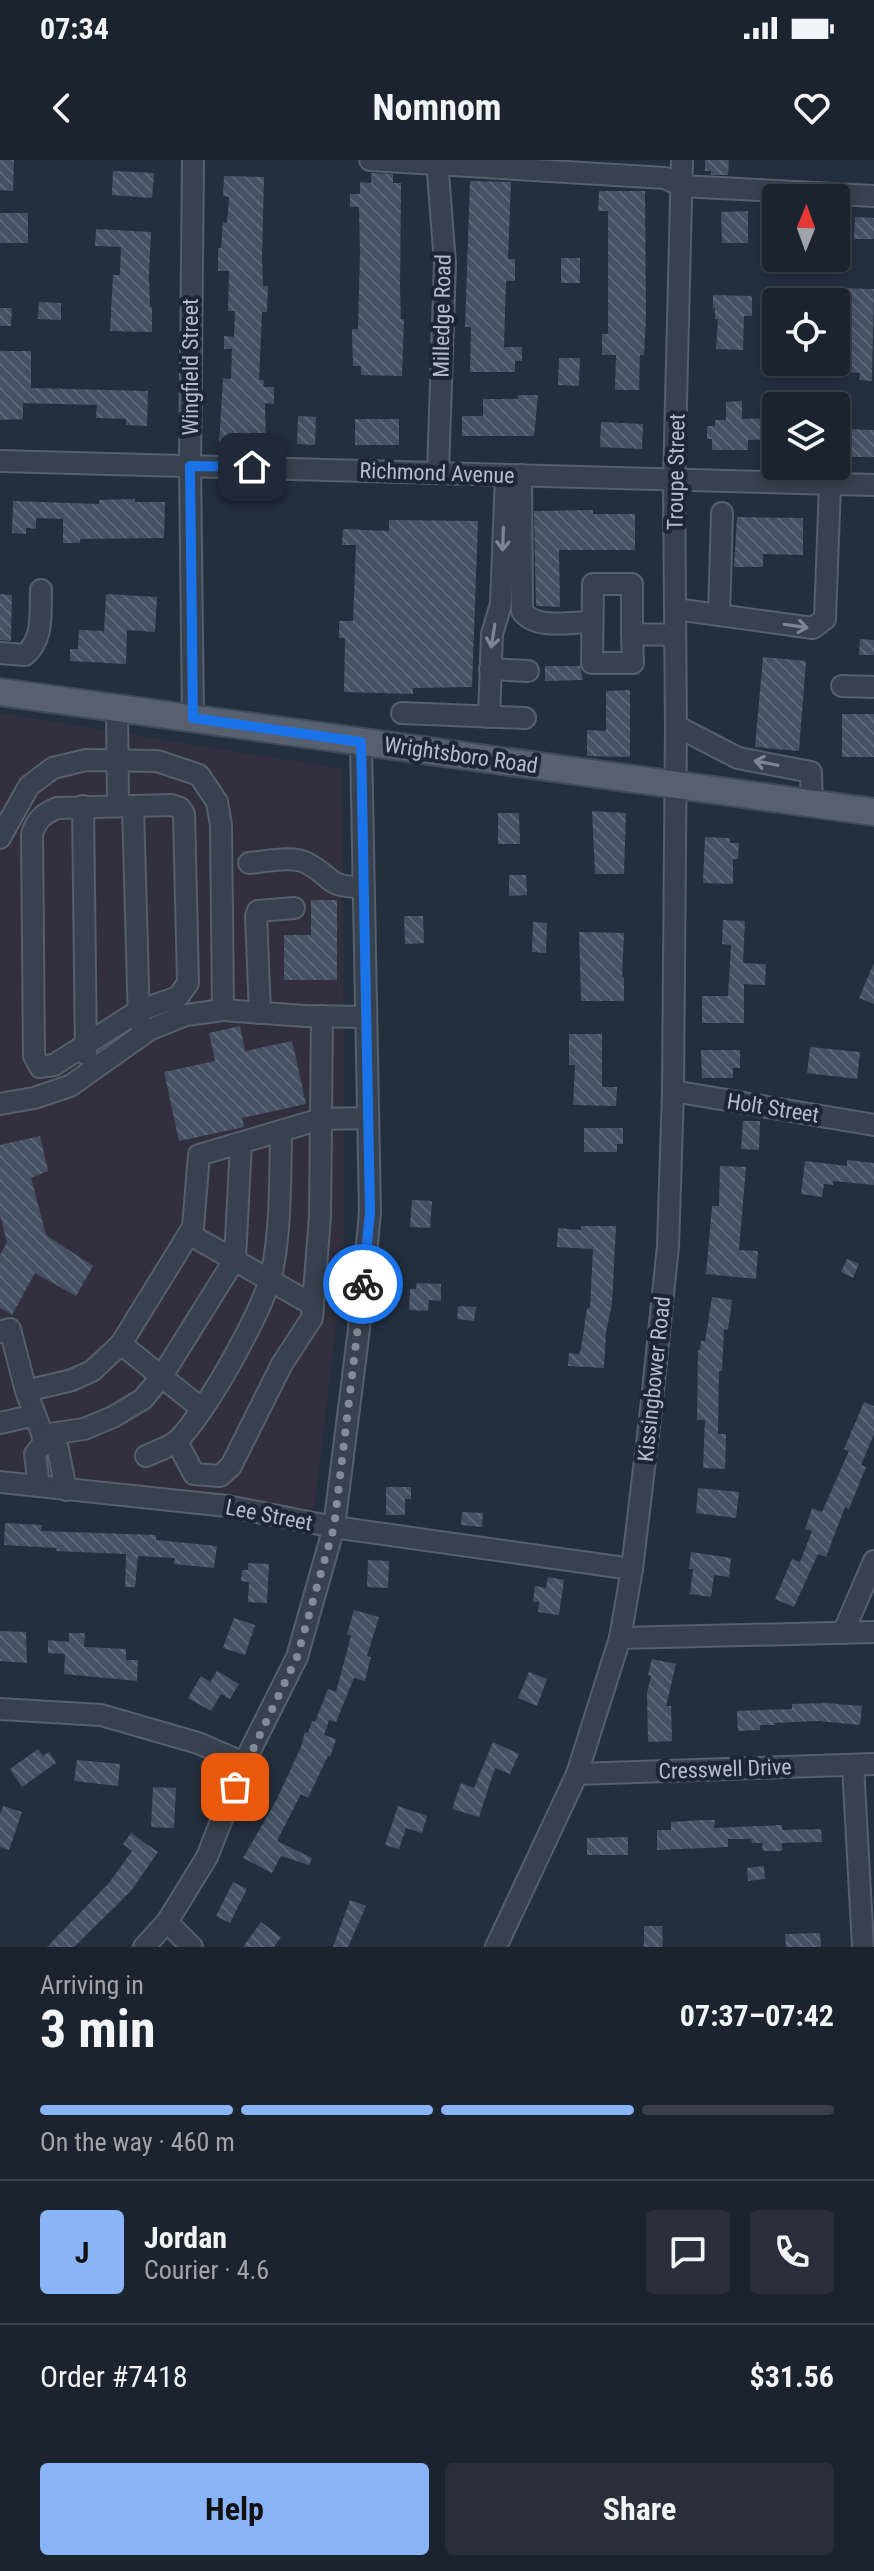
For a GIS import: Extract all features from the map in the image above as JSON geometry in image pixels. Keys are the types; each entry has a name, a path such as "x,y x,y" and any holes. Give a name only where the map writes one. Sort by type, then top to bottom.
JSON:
{"main road":[{"name":"Wrightsboro Road","path":"0,692 874,812"}],"street":[{"name":"Wingfield Street","path":"193,160 190,466 193,718"},
{"path":"370,160 665,178 681,186 874,196"},
{"name":"Troupe Street","path":"675,785 674,482 682,160"},
{"name":"Milledge Road","path":"437,162 445,263 438,472"},
{"name":"Richmond Avenue","path":"0,461 438,472 674,482 874,485"},
{"path":"513,475 522,611 528,619 537,623 592,622"},
{"path":"489,717 492,634 501,604 513,475"},
{"path":"675,609 813,628 821,624 825,619 830,484"},
{"path":"719,615 722,513"},
{"path":"593,584 632,584 632,634 633,663 592,663 593,584"},
{"path":"0,653 25,655 34,646 40,635 41,590"},
{"path":"632,634 675,635"},
{"path":"490,669 528,671"},
{"path":"842,686 874,687"},
{"path":"117,708 117,760 125,806 139,1037"},
{"path":"402,713 525,718"},
{"path":"433,752 435,715"},
{"path":"676,726 738,758 811,772 812,804"},
{"path":"144,1947 167,1922 207,1857 244,1763 297,1657 334,1527 370,1212 361,742"},
{"path":"0,838 29,786 53,768 86,760 157,761 199,775 217,802 221,825 223,1010"},
{"name":"Kissingbower Road","path":"496,1947 577,1774 620,1638 632,1569 668,1246 673,1091 675,785"},
{"path":"172,805 184,814 188,983 178,997 138,1011 54,1065 40,1067 34,1056 32,834 43,815 57,808 83,806 172,805"},
{"path":"83,806 87,1074"},
{"path":"249,863 297,860 306,862 340,887 363,887"},
{"path":"260,1013 256,916 258,911 294,908"},
{"path":"0,1104 34,1098 70,1086 149,1030 186,1015 223,1010 365,1017"},
{"path":"177,1442 194,1474 220,1476 231,1466 282,1364 312,1318 320,1216 322,1016"},
{"name":"Holt Street","path":"673,1091 874,1125"},
{"path":"26,1391 72,1380 92,1371 121,1344 193,1227 199,1155 321,1119 368,1118"},
{"path":"146,1456 177,1442 202,1409 258,1308 273,1270 278,1229 281,1132"},
{"path":"39,1486 35,1454 44,1438 84,1429 113,1417 143,1399 162,1376 235,1259 241,1143"},
{"path":"189,1234 313,1305"},
{"path":"0,1332 10,1329 10,1371 26,1391 44,1438 58,1449 66,1490"},
{"path":"121,1344 202,1409"},
{"path":"0,1423 35,1415"},
{"name":"Lee Street","path":"0,1482 227,1506 334,1527 632,1569"},
{"path":"843,1633 874,1561"},
{"path":"620,1638 874,1632"},
{"path":"0,1709 101,1715 198,1743 244,1763"},
{"path":"863,1947 864,1764"},
{"name":"Cresswell Drive","path":"577,1774 864,1764"},
{"path":"167,1922 192,1947"}],"shaded area":[{"path":"0,713 343,769 344,1261 314,1509 0,1469"}],"building":[{"path":"0,160 14,160 13,191 0,190"},
{"path":"705,160 729,160 728,175 711,175 711,171 705,171"},
{"path":"113,171 154,173 152,198 112,195"},
{"path":"371,173 393,174 393,183 401,183 402,376 361,375 361,366 353,366 352,329 358,329 360,252 359,207 350,207 350,194 360,194 360,182 371,183"},
{"path":"224,176 264,177 263,286 268,286 267,312 262,312 259,380 264,380 263,387 274,387 274,404 265,403 266,441 236,442 236,445 219,445 223,378 231,379 232,349 224,349 224,336 234,337 235,311 228,311 229,271 218,271 218,248 221,248 223,222 227,223 229,197 223,196"},
{"path":"470,181 511,182 508,259 515,259 515,281 506,281 504,347 522,347 522,361 515,361 515,372 470,372 471,327 465,327"},
{"path":"599,191 645,191 646,319 644,355 640,355 639,390 615,390 616,355 602,355 602,334 608,334 608,211 598,211"},
{"path":"748,211 748,243 722,243 721,212"},
{"path":"0,213 28,213 28,243 0,243"},
{"path":"855,217 874,218 874,239 854,239"},
{"path":"96,229 151,232 149,275 152,332 110,331 113,275 120,275 121,247 95,246"},
{"path":"561,258 580,258 580,283 561,283"},
{"path":"850,288 874,289 872,381 859,380 860,373 850,373"},
{"path":"713,295 752,296 752,316 744,316 743,350 716,349 718,319 715,319"},
{"path":"39,302 61,303 61,320 38,319"},
{"path":"0,308 12,308 11,326 0,326"},
{"path":"0,351 31,351 31,388 148,391 147,426 126,425 126,419 96,418 97,405 23,403 23,419 0,420"},
{"path":"559,358 580,358 579,386 558,385"},
{"path":"518,395 538,395 534,436 462,436 462,416 483,416 483,399 518,399"},
{"path":"742,401 742,419 762,418 762,440 748,440 748,450 712,450 712,439 707,439 707,426 715,426 715,420 726,420 726,402"},
{"path":"298,416 316,417 315,445 297,444"},
{"path":"355,419 399,419 399,445 355,445"},
{"path":"601,422 643,424 642,449 600,447"},
{"path":"850,429 874,430 874,457 850,457"},
{"path":"135,499 135,502 165,502 164,538 80,539 80,543 63,543 63,519 36,518 36,529 26,528 26,534 12,533 13,501 99,504 99,500"},
{"path":"593,510 593,514 635,514 635,550 559,550 560,607 536,606 534,511"},
{"path":"737,517 803,518 803,555 763,554 763,567 734,567"},
{"path":"389,520 478,521 472,687 413,688 413,694 344,692 345,638 339,638 339,621 353,621 356,545 342,545 343,529 389,531"},
{"path":"0,594 12,595 11,641 0,640"},
{"path":"106,594 157,597 155,632 127,630 126,664 70,661 70,649 78,649 79,630 104,631"},
{"path":"860,639 874,640 874,655 859,655"},
{"path":"763,657 806,661 799,751 755,747"},
{"path":"545,666 580,666 583,680 545,681"},
{"path":"630,690 630,757 587,756 587,730 606,731 606,691"},
{"path":"842,714 874,714 874,757 842,757"},
{"path":"592,811 626,813 624,874 595,874"},
{"path":"498,813 519,813 520,844 498,844"},
{"path":"705,837 730,838 730,843 739,843 738,859 733,859 733,884 703,883"},
{"path":"509,875 526,875 527,895 509,896"},
{"path":"311,900 337,900 337,980 284,980 284,935 311,935"},
{"path":"404,916 423,916 424,943 405,944"},
{"path":"723,920 745,921 743,963 766,964 765,985 744,984 744,1023 702,1023 702,996 728,996 731,945 722,944"},
{"path":"533,922 547,923 546,953 532,952"},
{"path":"579,932 624,933 624,1001 581,1001"},
{"path":"874,963 874,1004 859,998"},
{"path":"240,1026 245,1051 292,1041 306,1104 242,1118 244,1127 179,1141 164,1072 215,1061 209,1033"},
{"path":"569,1034 602,1034 602,1087 617,1087 616,1106 573,1105 575,1065 569,1065"},
{"path":"810,1047 860,1052 857,1079 807,1073"},
{"path":"701,1050 740,1050 740,1068 733,1068 733,1078 702,1078"},
{"path":"743,1121 760,1121 759,1150 741,1149"},
{"path":"584,1128 623,1128 623,1144 617,1144 617,1152 584,1152"},
{"path":"40,1136 48,1171 31,1178 46,1235 93,1266 76,1296 35,1273 12,1315 0,1308 0,1255 7,1242 0,1215 0,1145"},
{"path":"847,1160 874,1163 874,1185 833,1181 833,1185 824,1184 822,1197 801,1194 805,1161 847,1166"},
{"path":"720,1166 746,1167 739,1250 758,1251 756,1279 706,1274 712,1206 719,1206"},
{"path":"412,1200 432,1201 430,1228 410,1227"},
{"path":"581,1226 616,1226 612,1304 606,1332 604,1368 568,1366 569,1353 579,1354 581,1349 587,1308 590,1308 593,1249 557,1247 558,1228 581,1230"},
{"path":"847,1259 859,1264 853,1278 841,1272"},
{"path":"417,1283 441,1284 441,1301 429,1300 428,1311 409,1310 410,1289 416,1289"},
{"path":"712,1297 732,1300 728,1330 724,1329 722,1371 719,1371 718,1434 726,1434 725,1469 703,1468 705,1420 697,1420 698,1350 701,1341 705,1341"},
{"path":"458,1306 476,1307 474,1321 457,1319"},
{"path":"864,1402 874,1406 874,1434 861,1465 866,1467 849,1509 845,1507 826,1557 818,1554 794,1607 775,1599 792,1559 800,1562 812,1531 805,1529 812,1508 822,1512 849,1451 844,1449"},
{"path":"386,1487 411,1487 411,1499 405,1499 405,1515 386,1515"},
{"path":"698,1488 739,1492 736,1518 696,1513"},
{"path":"462,1512 483,1513 482,1527 461,1525"},
{"path":"5,1523 42,1525 41,1531 156,1535 156,1540 217,1546 214,1568 174,1564 175,1558 138,1556 135,1587 125,1587 126,1554 4,1545"},
{"path":"691,1552 731,1558 729,1577 714,1575 711,1597 690,1594 693,1569 689,1569"},
{"path":"368,1560 389,1561 388,1588 367,1587"},
{"path":"248,1563 269,1564 267,1603 248,1602 249,1582 241,1581 242,1570 248,1570"},
{"path":"548,1577 564,1580 559,1615 538,1612 539,1602 533,1602 535,1586 546,1588"},
{"path":"354,1610 379,1617 367,1656 371,1657 365,1681 354,1678 336,1722 329,1720 324,1735 336,1739 330,1757 308,1798 301,1794 277,1841 312,1858 309,1865 281,1856 272,1873 243,1858 277,1799 305,1732 308,1733 312,1721 315,1722 328,1689 336,1692 351,1636 347,1634"},
{"path":"234,1618 255,1625 245,1655 223,1648"},
{"path":"0,1631 26,1632 27,1663 0,1661"},
{"path":"69,1633 85,1633 84,1647 126,1649 126,1660 138,1660 137,1681 64,1674 65,1654 48,1653 48,1640 69,1642"},
{"path":"652,1659 676,1664 666,1706 671,1706 672,1741 648,1742 647,1693"},
{"path":"217,1671 239,1684 230,1699 221,1694 211,1711 188,1698 201,1676 210,1682"},
{"path":"529,1672 547,1679 537,1706 518,1698"},
{"path":"792,1704 862,1706 860,1725 818,1721 774,1723 760,1725 760,1730 738,1731 737,1711 792,1709"},
{"path":"493,1742 519,1754 510,1774 495,1768 479,1817 452,1809 461,1783 474,1788"},
{"path":"38,1749 43,1756 49,1752 56,1763 22,1787 10,1769"},
{"path":"77,1760 120,1764 118,1786 74,1781"},
{"path":"153,1787 176,1788 174,1828 151,1827"},
{"path":"3,1806 22,1812 9,1850 0,1847 0,1814"},
{"path":"398,1806 427,1816 422,1833 406,1828 399,1849 385,1845"},
{"path":"715,1820 714,1828 782,1825 782,1830 821,1829 822,1842 782,1843 782,1851 763,1851 762,1843 752,1843 751,1839 728,1839 728,1847 657,1850 657,1830 671,1830 671,1822"},
{"path":"131,1833 158,1852 131,1891 74,1947 47,1947 109,1883 132,1851 123,1844"},
{"path":"628,1837 628,1855 587,1855 587,1838"},
{"path":"764,1866 765,1879 748,1881 747,1868"},
{"path":"233,1882 247,1889 230,1923 216,1916"},
{"path":"350,1900 366,1906 348,1947 333,1947"},
{"path":"261,1922 281,1937 274,1947 243,1947"},
{"path":"644,1926 662,1926 663,1947 644,1947"},
{"path":"820,1933 821,1947 786,1947 785,1934"}],"way so far":[{"path":"235,1787 297,1657 334,1527 363,1284"}],"route":[{"path":"252,467 190,466 193,718 361,742 370,1212 363,1284"}]}
